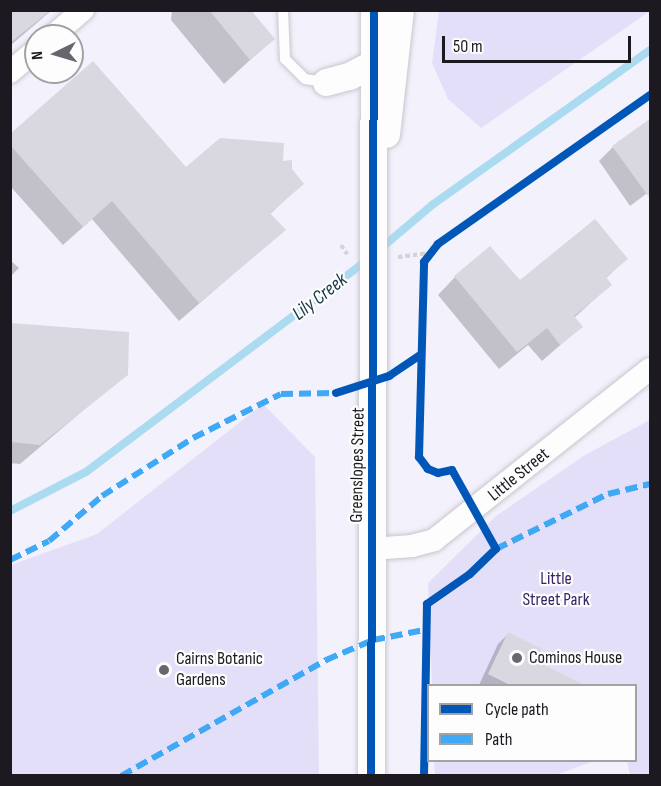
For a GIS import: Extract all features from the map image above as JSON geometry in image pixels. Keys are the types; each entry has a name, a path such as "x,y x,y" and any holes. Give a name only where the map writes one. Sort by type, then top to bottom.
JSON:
{"street":[{"path":"67,24 83,10"},
{"name":"Greenslopes Street","path":"371,776 374,10"},
{"path":"326,82 349,76 373,63 387,10"},
{"name":"Greenslopes Street","path":"375,185 390,119 400,10"},
{"path":"10,72 24,60"},
{"name":"Little Street","path":"372,549 412,546 434,540 651,369"}],"lane":[{"path":"283,10 285,59 305,79 326,82"}],"path":[{"path":"424,262 438,244"},
{"path":"374,257 430,253"}],"green space":[{"path":"650,10 481,128 448,99 432,63 439,11"},
{"name":"Cairns Botanic Gardens","path":"263,404 315,457 319,775 11,775 11,565 97,534"},
{"name":"Little Street Park","path":"650,420 650,775 630,775 627,762 637,762 637,684 432,684 428,583 496,516 585,455"},
{"path":"434,762 591,762 553,776 435,775"}],"building":[{"path":"10,10 51,10 34,24 24,24 24,32 10,43"},
{"path":"209,10 251,10 275,39 250,60"},
{"path":"93,61 186,167 220,138 284,143 283,161 292,160 292,169 304,184 270,213 286,230 199,303 112,201 83,227 10,145 10,134 67,84 84,84 84,69"},
{"path":"651,118 651,200 612,146"},
{"path":"595,219 628,259 606,277 612,285 574,316 583,327 560,345 547,328 517,352 454,276 490,246 520,280"},
{"path":"10,323 129,332 128,375 40,445 10,442"},
{"name":"Cominos House","path":"508,632 542,649 536,661 583,684 508,684 488,674"}],"waterway":[{"name":"Lily Creek","path":"379,250 432,205 650,50"},
{"name":"Lily Creek","path":"10,511 86,472 367,260"}],"marked path":[{"path":"10,560 49,541 102,496 193,438 281,394 336,393"},
{"path":"496,549 608,494 650,484"},
{"path":"121,776 326,660 373,640 424,630"}],"cycle path":[{"path":"371,776 374,10"},
{"path":"424,776 427,604 470,574 496,549 452,470 438,473 428,469 419,457 424,262 438,244 650,95"},
{"path":"336,393 389,376 420,355"}],"place":[{"name":"Cominos House","path":"517,658"},
{"name":"Cairns Botanic Gardens","path":"164,670"}]}
